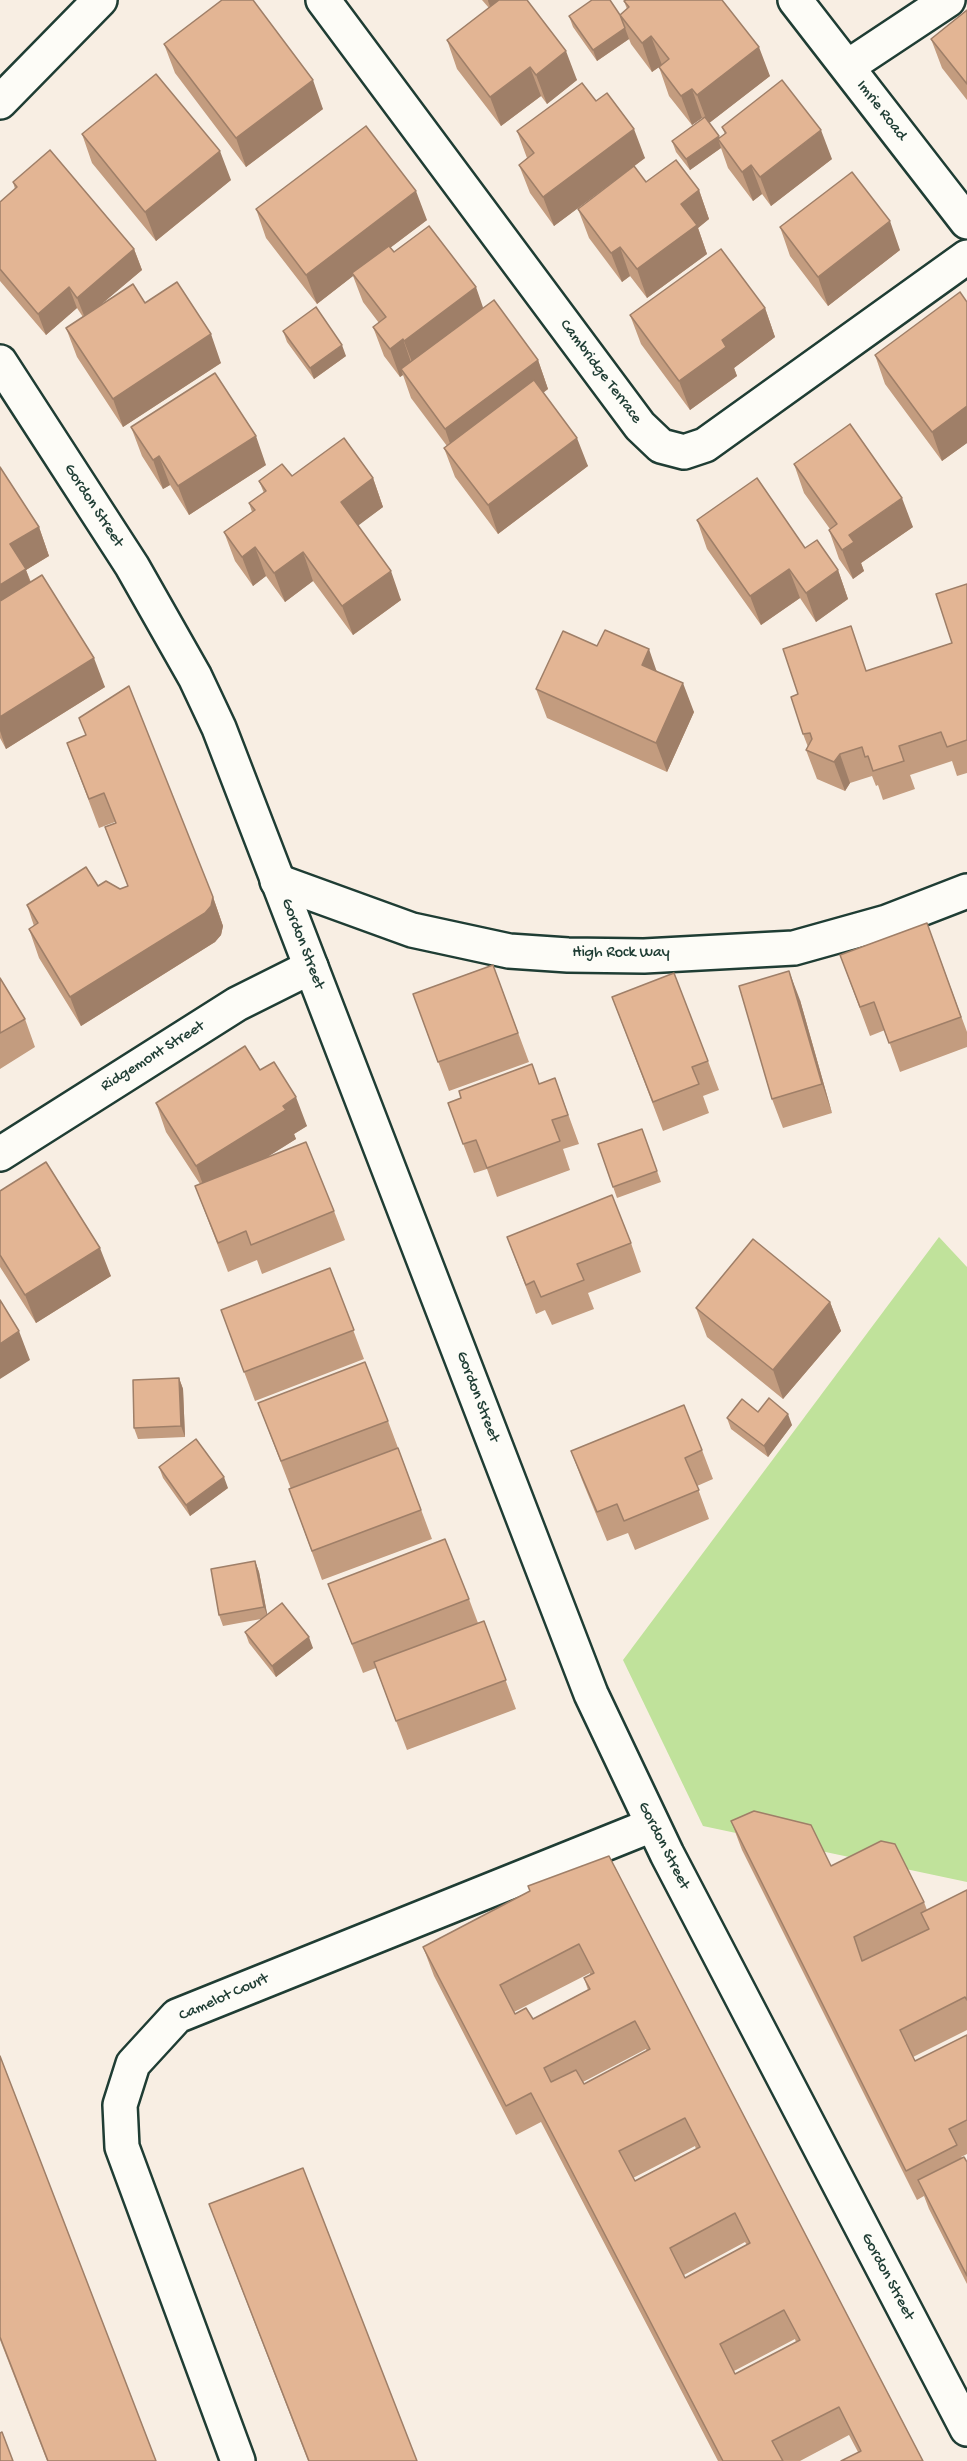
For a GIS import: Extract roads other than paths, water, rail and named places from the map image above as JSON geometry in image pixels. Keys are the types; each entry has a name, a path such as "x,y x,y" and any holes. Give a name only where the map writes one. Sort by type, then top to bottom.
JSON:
{"street":[{"path":"0,102 99,0"},
{"name":"Cambridge Terrace","path":"323,0 640,426 661,446 684,452 705,445 967,257"},
{"name":"Imrie Road","path":"795,0 967,222"},
{"path":"847,67 948,0"},
{"name":"Gordon Street","path":"0,362 132,566 195,677 219,728 591,1694 652,1825 967,2429"},
{"name":"High Rock Way","path":"278,881 412,930 509,951 568,955 644,956 794,948 887,922 967,891"},
{"name":"Ridgemont Street","path":"0,1154 237,1004 311,968"},
{"name":"Camelot Court","path":"238,2461 122,2147 120,2105 133,2064 177,2016 652,1825"}]}
